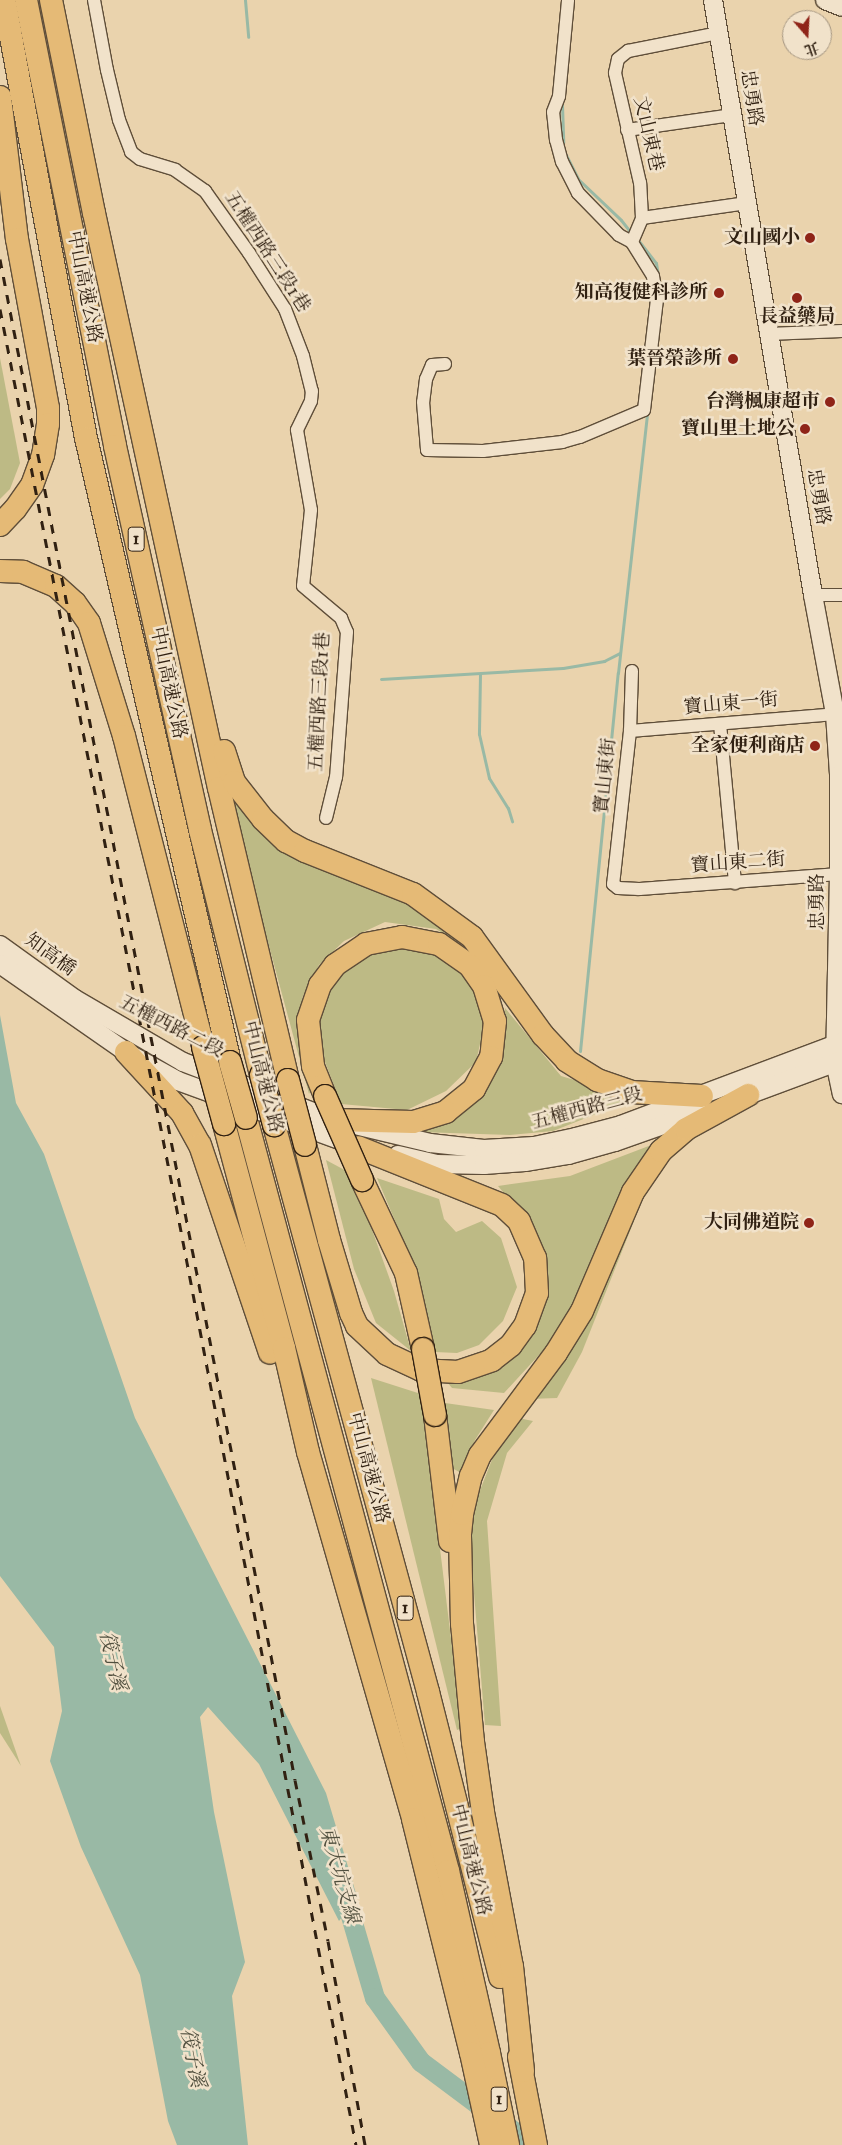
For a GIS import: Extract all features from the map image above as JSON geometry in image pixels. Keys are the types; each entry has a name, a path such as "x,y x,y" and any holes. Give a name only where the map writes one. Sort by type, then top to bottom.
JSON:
{"highway":[{"name":"中山高速公路","path":"4,0 86,438 230,1062 448,1871 480,2053 508,2145"},
{"name":"中山高速公路","path":"26,0 115,446 200,830 274,1125 428,1692 523,2072 536,2145"},
{"path":"51,0 191,657 288,1080 329,1240 351,1313 357,1326 388,1354 421,1370 458,1372 492,1360 511,1345 525,1326 537,1293 535,1258 519,1221 502,1205 358,1146"},
{"path":"0,97 17,239 48,416 47,439 38,470 24,498 0,525"},
{"path":"0,571 28,574 56,586 75,603 88,623 124,736 203,1047 276,1319 308,1452 480,2053 491,2145"},
{"path":"191,657 234,782 262,819 286,840 305,851 413,894 472,937 543,1035 567,1061 597,1080 630,1092 702,1096"},
{"path":"334,1120 413,1122 446,1112 474,1089 491,1057 495,1027 489,997 470,966 439,944 402,937 366,944 335,965 314,996 308,1020 312,1066 326,1096 362,1180 406,1273 423,1349 435,1415 444,1482 450,1548 462,1624 473,1742 483,1812 512,1967 523,2072"},
{"path":"126,1052 182,1113 200,1145 275,1368 308,1452"},
{"path":"462,1624 460,1534 472,1476 480,1455 556,1353 582,1311 633,1192 661,1152 686,1129 748,1095"}],"main road":[{"name":"忠勇路","path":"713,0 768,334 813,595 836,714 839,775 839,1052 842,1094"},
{"path":"825,0 842,8"},
{"name":"知高橋","path":"0,945 70,1004"},
{"name":"知高橋","path":"0,964 70,1004"},
{"name":"五權西路二段","path":"70,1004 126,1052 178,1080 206,1092 358,1146"},
{"name":"五權西路二段","path":"70,1004 183,1062 334,1120"},
{"name":"五權西路三段","path":"334,1120 430,1143 484,1149 534,1146 621,1125 702,1096 839,1052"},
{"name":"五權西路三段","path":"358,1146 437,1164 484,1165 525,1162 568,1155 614,1142 748,1095 839,1052"}],"street":[{"name":"五權西路三段1巷","path":"94,0 107,70 119,120 131,152 140,159 175,170 205,191 249,253 285,309 303,356 312,391 311,401 297,430 311,510 304,586 341,618 347,632 336,777 326,818"},
{"path":"445,364 432,365 426,379 423,402 427,450 483,451 562,442 580,438 644,410 657,299 653,276 632,242 619,235 578,193 562,162 556,140 553,112 558,96 568,0"},
{"name":"文山東巷","path":"642,218 640,183 615,73 618,59 628,51 719,33"},
{"path":"627,130 732,115"},
{"path":"632,242 642,218 747,203"},
{"path":"768,334 842,331"},
{"path":"813,595 842,595"},
{"name":"寶山東街","path":"613,884 630,731 632,671"},
{"name":"寶山東一街","path":"630,731 836,714"},
{"path":"720,724 735,883"},
{"name":"寶山東二街","path":"613,884 618,888 639,889 839,874"}],"shaded area":[{"path":"0,358 20,463 10,489 0,499"},
{"path":"226,787 263,834 380,887 445,927 461,945 436,929 385,922 344,941 319,965 303,996 298,1024 311,1090 309,1094"},
{"path":"392,943 433,946 465,974 478,1000 484,1026 476,1062 446,1091 407,1110 341,1104 317,1041 317,1012 332,982 359,957"},
{"path":"505,1008 561,1076 622,1094 624,1103 553,1131 510,1135 420,1132 464,1108 499,1058"},
{"path":"654,1144 628,1179 592,1273 550,1343 504,1393 452,1388 447,1382 507,1360 545,1299 525,1218 498,1186 570,1176"},
{"path":"326,1160 352,1174 394,1291 411,1351 376,1323 354,1269"},
{"path":"377,1178 439,1199 444,1219 456,1232 482,1221 501,1238 517,1287 503,1321 479,1345 457,1353 435,1352 414,1266"},
{"path":"633,1214 634,1221 582,1352 557,1398 529,1399"},
{"path":"371,1378 421,1394 462,1728 457,1730"},
{"path":"445,1403 494,1410 475,1440 461,1473 452,1468"},
{"path":"513,1417 533,1421 507,1453 487,1521 501,1726 485,1725 468,1521 504,1429"},
{"path":"0,1706 21,1766 0,1733"}],"water":[{"name":"筏子溪","path":"0,1015 16,1103 44,1154 135,1418 326,1793 357,1897 339,1921 259,1764 208,1707 200,1717 214,1812 245,1962 232,1996 248,2145 177,2145 168,2121 140,1975 81,1847 50,1761 62,1711 54,1647 0,1576"}],"waterway":[{"path":"245,0 248,37"},
{"path":"562,105 563,142"},
{"path":"565,153 578,179 621,220 632,234"},
{"path":"638,240 656,263 658,275"},
{"path":"580,1051 618,673 647,413"},
{"path":"381,679 563,668 604,661 620,653"},
{"path":"480,674 479,734 489,778 508,808 512,821"},
{"name":"東大坑支線","path":"341,1882 375,1998 421,2062 532,2145"}],"railway":[{"path":"0,259 295,1780 328,1941 365,2145"},
{"path":"0,309 176,1205 356,2145"}],"place":[{"name":"文山國小","path":"810,238"},
{"name":"知高復健科診所","path":"719,293"},
{"name":"長益藥局","path":"797,298"},
{"name":"葉晉榮診所","path":"733,359"},
{"name":"台灣楓康超市","path":"830,402"},
{"name":"寶山里土地公","path":"805,429"},
{"name":"全家便利商店","path":"815,746"},
{"name":"大同佛道院","path":"809,1223"}]}
